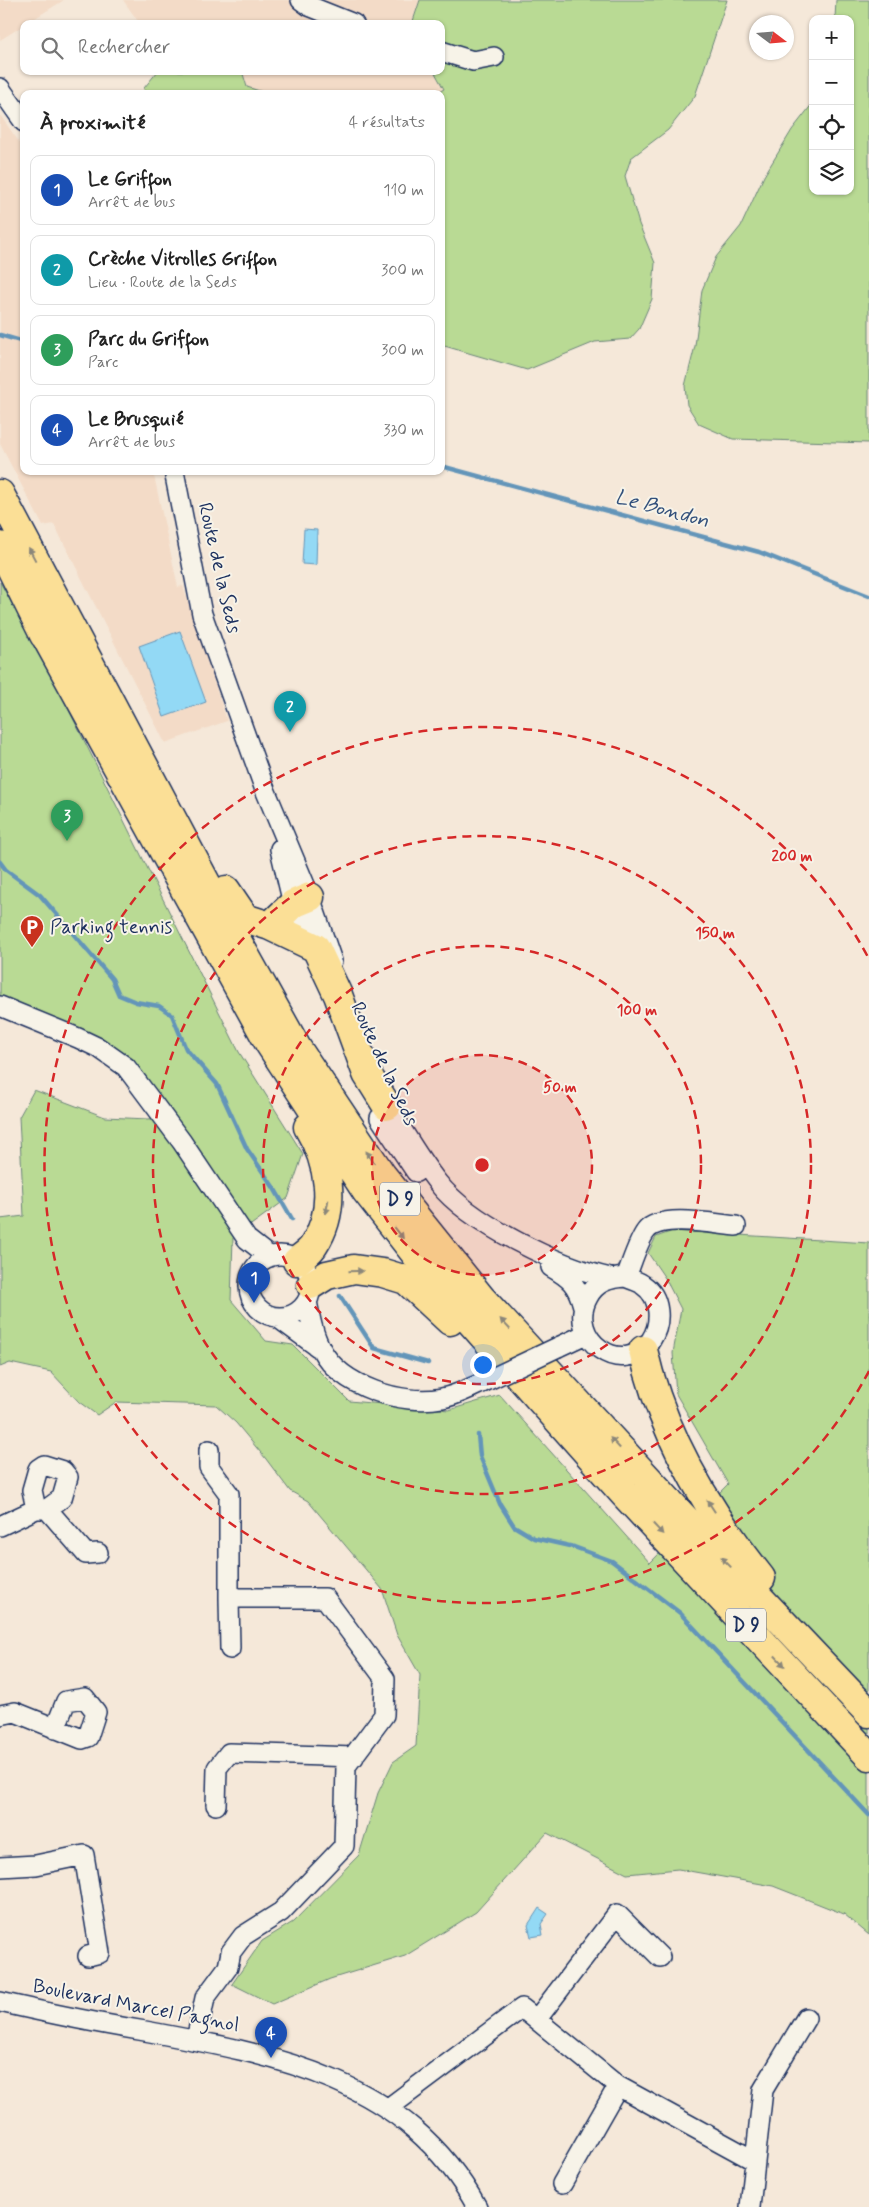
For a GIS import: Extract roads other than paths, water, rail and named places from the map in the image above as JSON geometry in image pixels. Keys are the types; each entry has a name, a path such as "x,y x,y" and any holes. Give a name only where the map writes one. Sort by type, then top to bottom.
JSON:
{"highway":[{"name":"D 9","path":"0,494 230,928 297,1048 382,1175 481,1298 712,1548 868,1712"},
{"name":"D 9","path":"0,546 36,619 269,1043 366,1191 453,1302 624,1494 869,1756"},
{"path":"55,597 237,909 245,918 270,926 316,948 323,960 368,1074 387,1106"},
{"path":"36,619 128,806 218,976 318,1145 327,1174 329,1200 324,1223 314,1246 297,1261"},
{"path":"270,926 301,901"},
{"path":"309,1293 327,1275 354,1269 383,1273 406,1280 442,1313 540,1418 624,1494"},
{"path":"644,1350 649,1376 667,1425 694,1480 741,1552 868,1712"}],"street":[{"path":"301,0 309,6 344,20"},
{"path":"445,52 473,61 494,57"},
{"path":"0,88 20,116"},
{"name":"Route de la Seds","path":"175,475 202,614 264,787 301,901 387,1106 439,1184 469,1212 536,1250 591,1274 618,1278"},
{"name":"Route de la Seds","path":"301,901 308,944 352,1056 377,1113 398,1146 430,1190 464,1222 502,1245 571,1279 583,1306"},
{"path":"0,1006 99,1048 126,1067 182,1142 247,1239 270,1257"},
{"path":"618,1278 644,1285 656,1301 659,1318 654,1335 644,1350 626,1358 611,1354 596,1346 586,1334 582,1320 583,1306 592,1289 618,1278 646,1231 656,1224 675,1220 736,1226"},
{"path":"247,1239 250,1294 254,1303 260,1310 277,1317 321,1350"},
{"path":"250,1276 255,1267 270,1257 289,1257 297,1261 304,1268 309,1293 311,1326 321,1350 328,1360 360,1386 404,1400 443,1398 482,1383 586,1334"},
{"path":"277,1317 296,1313 309,1293"},
{"path":"209,1450 209,1467 229,1494 230,1649"},
{"path":"0,1526 42,1509 86,1554 98,1553"},
{"path":"196,2040 205,1998 228,1967 231,1952 243,1936 281,1912 344,1846 346,1766 384,1715 385,1679 325,1598 229,1598"},
{"path":"0,1715 14,1712 56,1729"},
{"path":"216,1805 217,1768 229,1753 354,1757"},
{"path":"0,1867 36,1864 84,1855 100,1953 88,1956"},
{"path":"537,2019 617,1914 660,1957"},
{"name":"Boulevard Marcel Pagnol","path":"0,2002 70,2018 196,2040 261,2055 312,2070 344,2083 402,2119 437,2152 463,2184 477,2207"},
{"path":"387,2109 522,2008 618,2086 755,2161"},
{"path":"750,2207 763,2090 806,2018"},
{"path":"562,2184 618,2086"}],"water":[{"path":"304,529 317,530 316,565 302,564"},
{"path":"180,631 206,702 164,717 139,646"},
{"path":"539,1908 548,1914 541,1924 543,1935 531,1937 528,1925"}],"waterway":[{"name":"Le Bondon","path":"0,335 20,341"},
{"name":"Le Bondon","path":"445,467 759,552 869,596"},
{"path":"0,862 6,870 40,895 112,979 119,995 136,1002 159,1006 172,1015 186,1049 217,1084 247,1149 274,1188 292,1219"},
{"path":"340,1296 374,1348 428,1363"},
{"path":"478,1435 480,1456 500,1504 514,1526 534,1538 574,1547 612,1561 680,1613 869,1815"}],"place":[{"name":"Crèche Vitrolles Griffon","path":"290,732"},
{"name":"Parc du Griffon","path":"67,841"},
{"name":"Parking tennis","path":"32,948"},
{"name":"Le Griffon","path":"254,1303"},
{"name":"Le Brusquié","path":"271,2058"}]}
